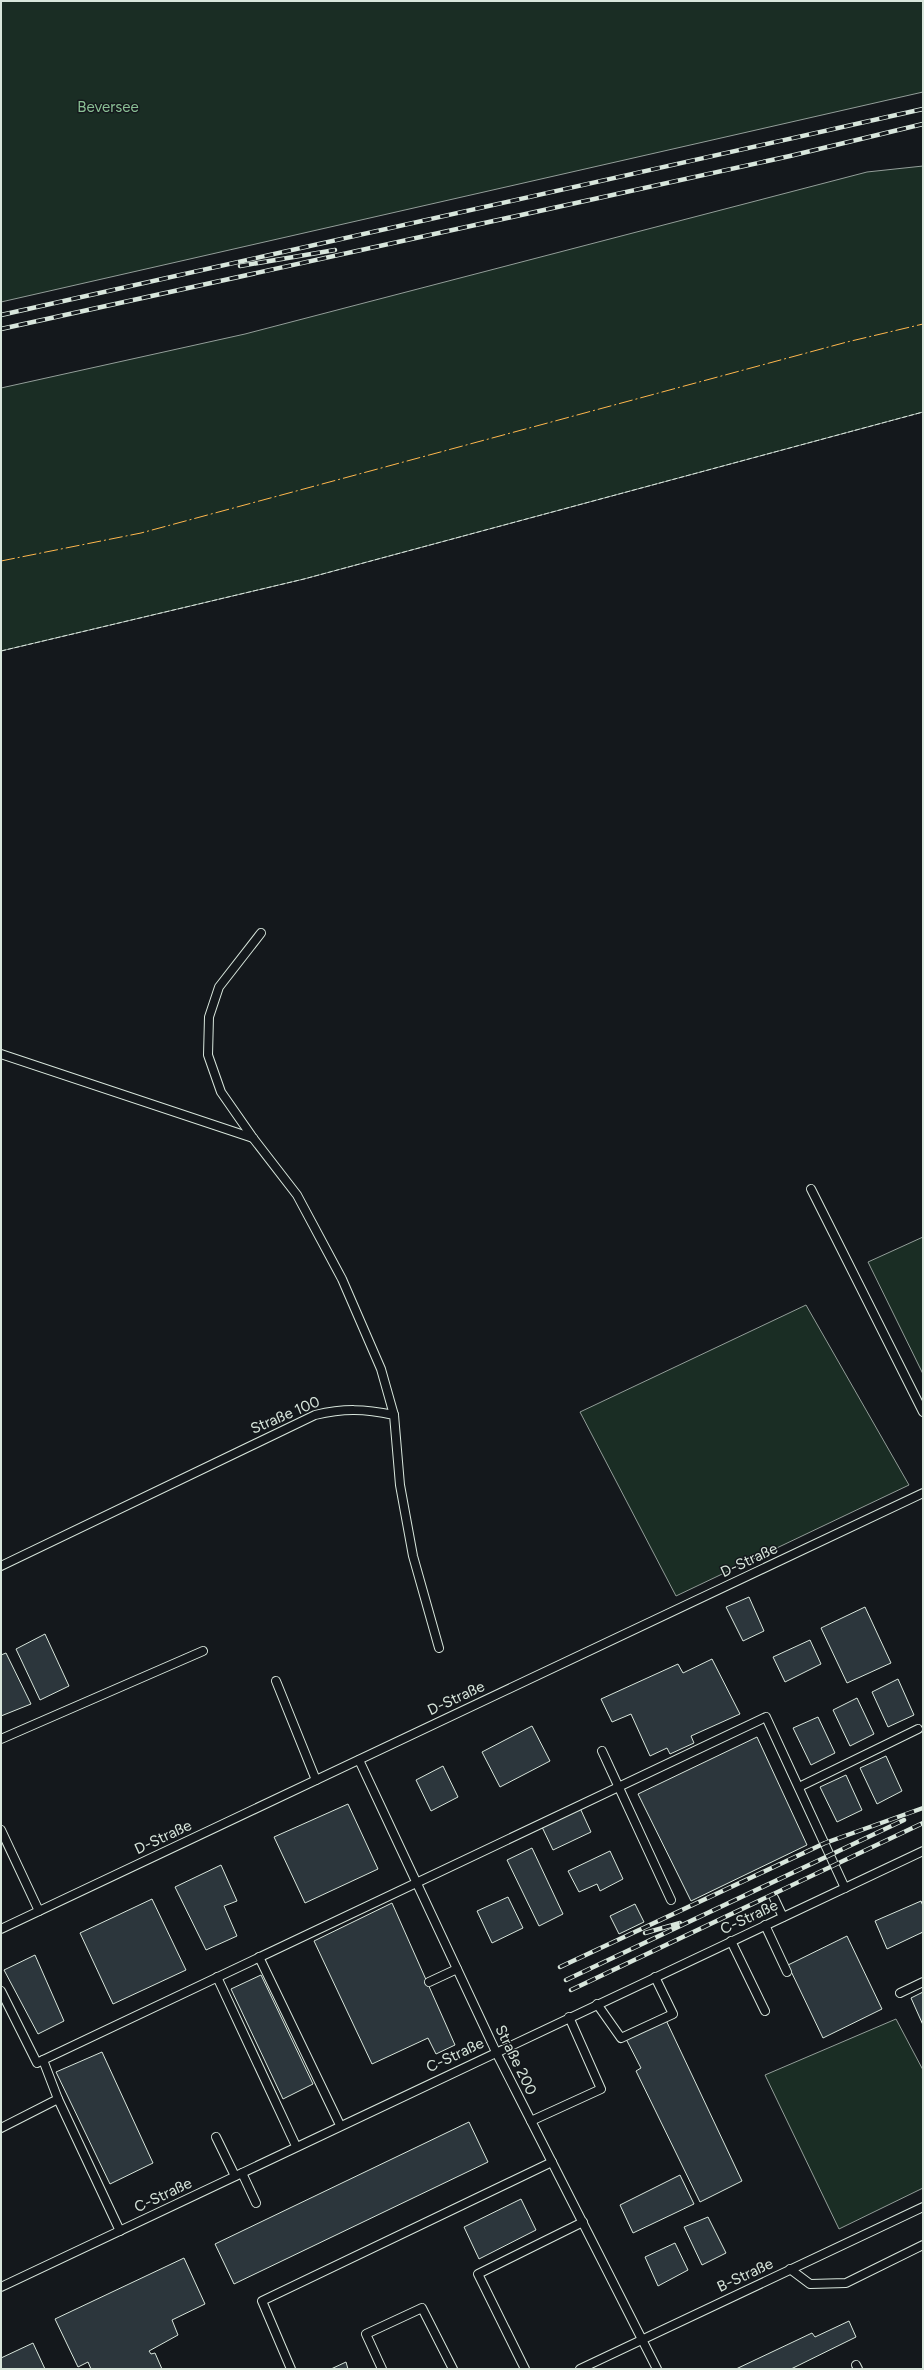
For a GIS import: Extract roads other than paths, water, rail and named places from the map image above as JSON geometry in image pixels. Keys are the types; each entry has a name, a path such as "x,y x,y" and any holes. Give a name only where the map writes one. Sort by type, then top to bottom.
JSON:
{"lane":[{"path":"261,933 219,986 209,1017 208,1054 221,1092 253,1138 297,1195 342,1279 381,1369 394,1415 400,1485 413,1556 439,1648"},
{"path":"1,1054 253,1138"},
{"path":"811,1189 923,1412"},
{"name":"Straße 100","path":"1,1566 315,1415 339,1409 365,1410 394,1415"},
{"name":"D-Straße","path":"1,1929 923,1493"},
{"path":"1,1739 203,1651"},
{"path":"276,1681 316,1780"},
{"path":"1,1991 37,2063 766,1717 845,1888"},
{"path":"799,1787 918,1729"},
{"path":"602,1751 671,1900"},
{"name":"Straße 200","path":"358,1760 496,2052 657,2369"},
{"path":"1,1830 39,1911"},
{"name":"C-Straße","path":"1,2287 655,1976 923,1851"},
{"path":"774,1898 783,1917"},
{"path":"765,1925 787,1972"},
{"path":"732,1941 765,2011"},
{"path":"259,1957 340,2125"},
{"path":"429,1982 457,1969"},
{"path":"597,2004 621,2038 673,2014 655,1976"},
{"path":"217,1977 296,2146"},
{"path":"900,1993 923,1982"},
{"path":"531,2121 601,2089 569,2017"},
{"path":"43,2060 58,2100 120,2231"},
{"path":"1,2128 58,2100"},
{"path":"216,2138 256,2203"},
{"path":"291,2369 262,2301 552,2162"},
{"name":"B-Straße","path":"580,2369 642,2338 923,2207"},
{"path":"525,2369 478,2274 583,2222"},
{"path":"790,2269 810,2284 846,2283 923,2245"},
{"path":"382,2369 366,2334 422,2308 452,2369"}],"railway":[{"path":"1,315 923,109"},
{"path":"1,329 790,156 923,124"},
{"path":"240,266 335,250"},
{"path":"560,1967 825,1843 923,1808"},
{"path":"566,1980 904,1820"},
{"path":"571,1990 923,1823"},
{"path":"645,1933 680,1923"}],"park label":[{"name":"Beversee","path":"108,107"}]}
